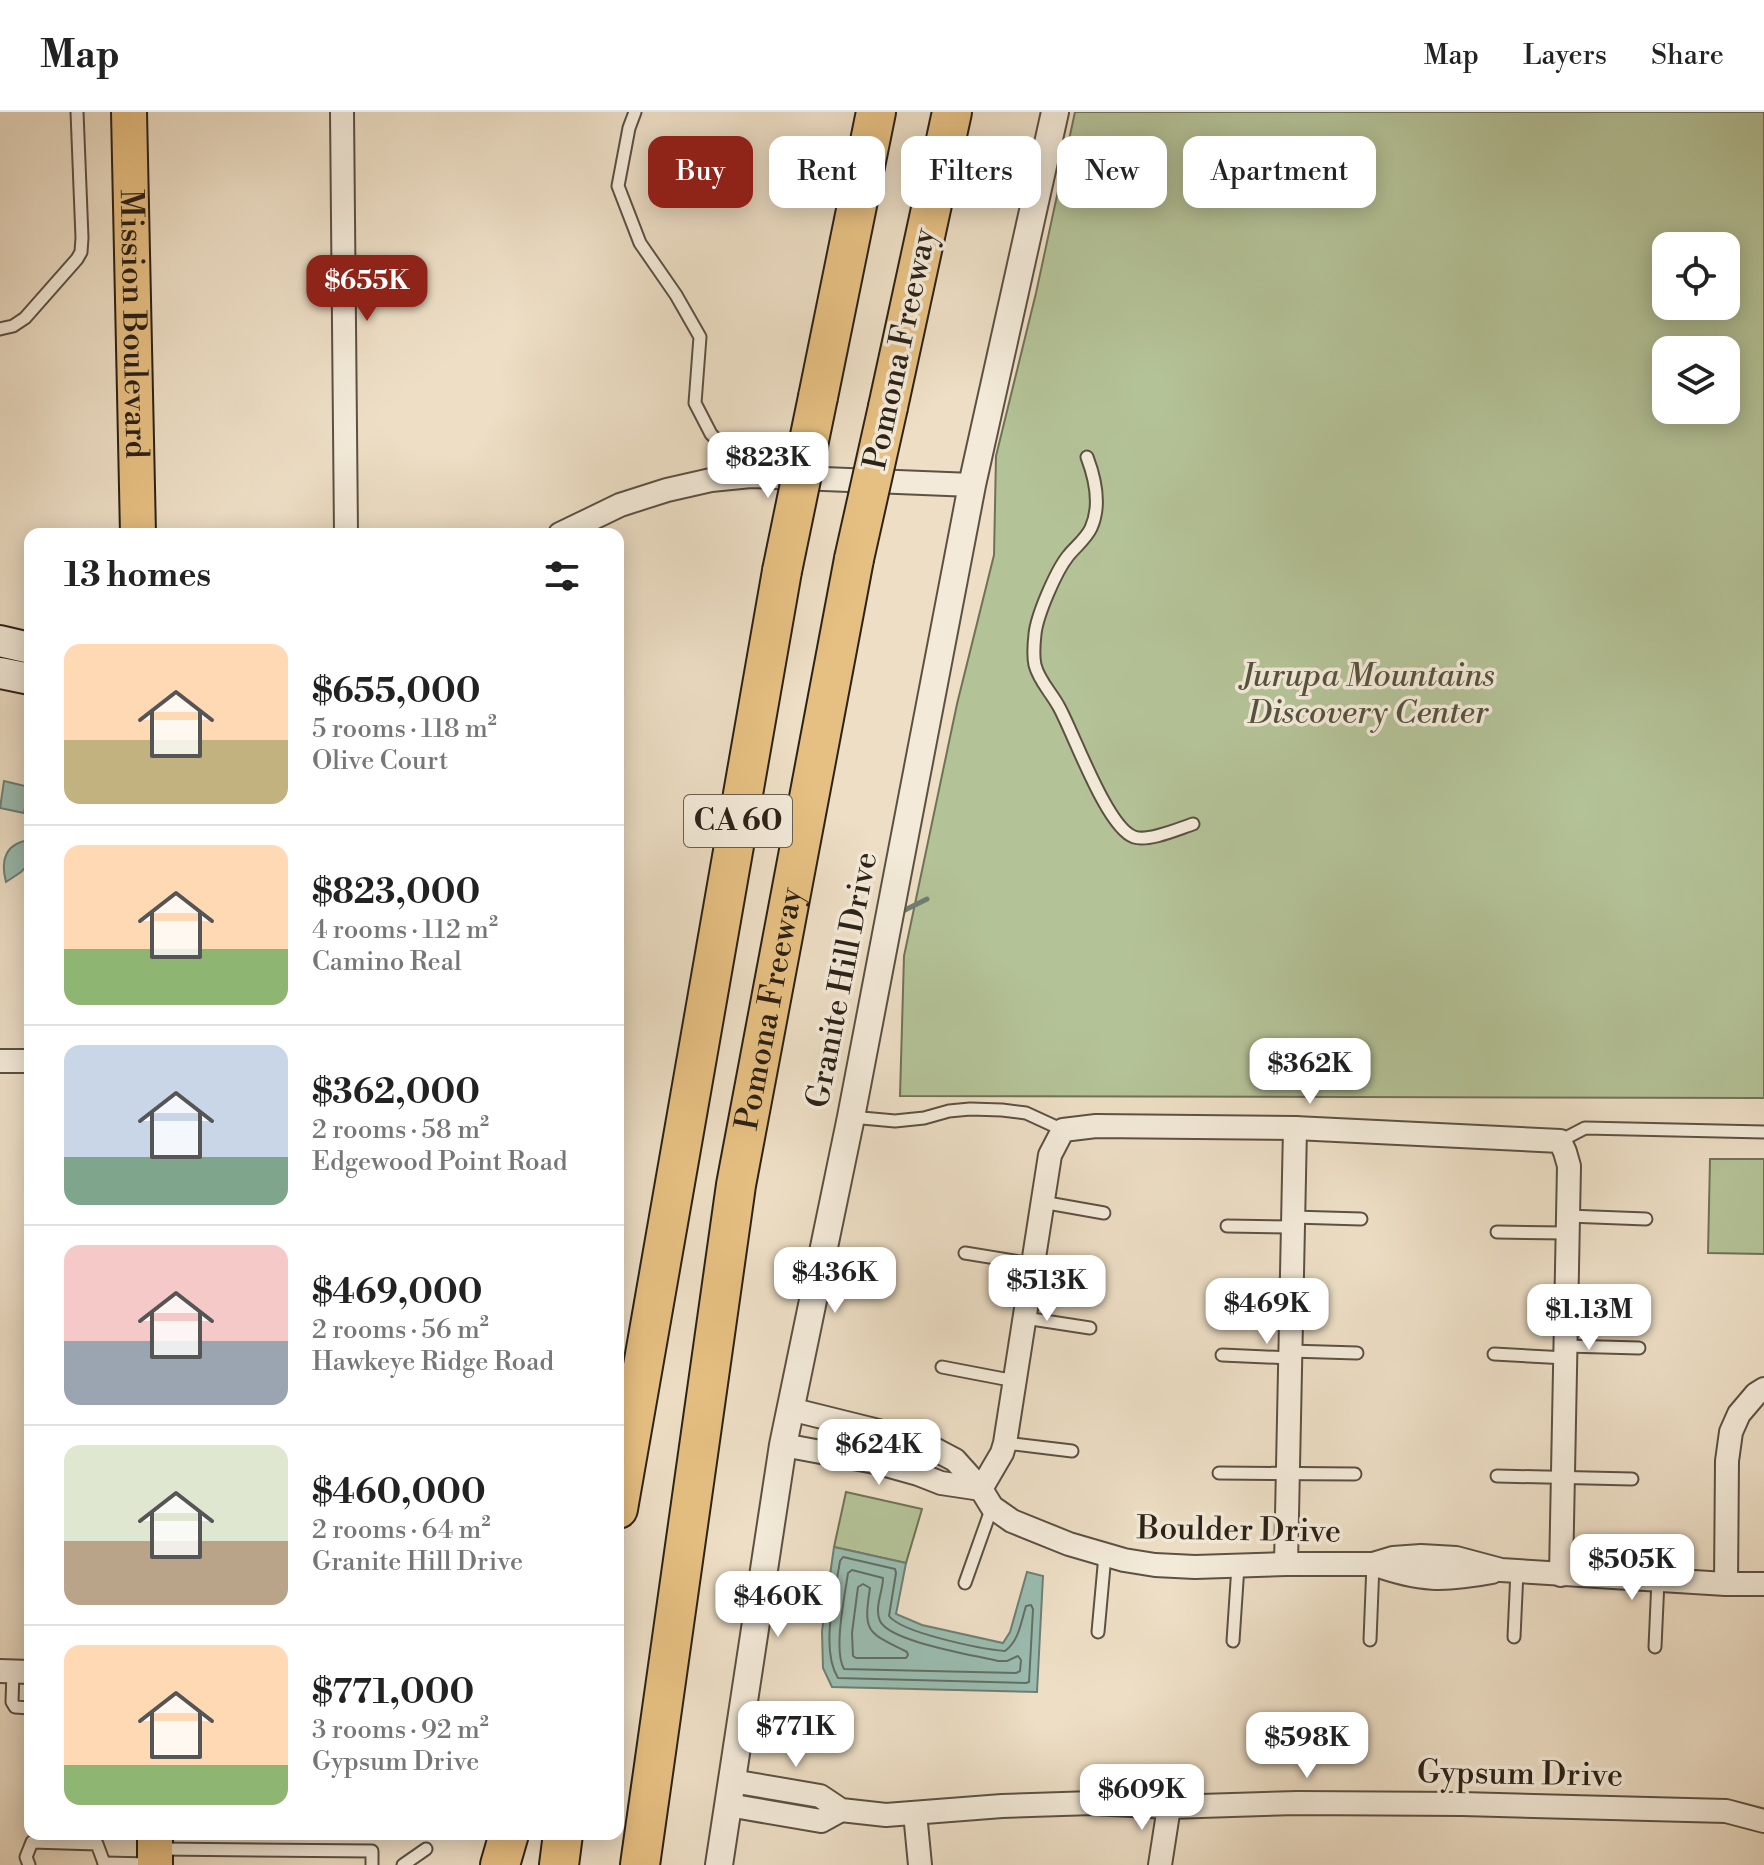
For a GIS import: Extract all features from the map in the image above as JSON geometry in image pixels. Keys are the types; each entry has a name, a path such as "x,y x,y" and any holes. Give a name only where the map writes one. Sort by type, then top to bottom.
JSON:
{"highway":[{"name":"Pomona Freeway","path":"624,1476 782,571 876,112"},
{"name":"Pomona Freeway","path":"640,1865 736,1185 854,559 952,112"},
{"path":"624,1391 648,1344"},
{"path":"500,1865 507,1840"},
{"path":"559,1865 562,1840"}],"main road":[{"name":"Mission Boulevard","path":"129,112 138,528"},
{"path":"0,641 24,647"},
{"path":"0,673 24,678"}],"street":[{"path":"342,112 346,528"},
{"name":"Granite Hill Drive","path":"719,1865 783,1445 851,1117 972,485 1055,112"},
{"path":"572,528 620,505 711,480 751,476 972,485"},
{"path":"0,1061 24,1061"},
{"path":"986,1498 1005,1443 1050,1155 1063,1130 1096,1126 1295,1128 1560,1141 1569,1166 1561,1575"},
{"path":"1286,1564 1295,1128"},
{"path":"1726,1584 1727,1461 1731,1432 1739,1414 1764,1389"},
{"name":"Boulder Drive","path":"790,1409 919,1441 955,1460 986,1498 1012,1521 1069,1544 1155,1565 1373,1564 1401,1574 1436,1579 1509,1571 1764,1584"},
{"name":"Boulder Drive","path":"783,1445 875,1462 986,1498"},
{"path":"918,1474 930,1447"},
{"name":"Gypsum Drive","path":"730,1793 821,1821 841,1810 886,1815 1093,1803 1169,1807 1297,1803 1462,1804 1726,1811 1764,1821"},
{"path":"1160,1865 1169,1807"},
{"path":"915,1813 920,1865"}],"lane":[{"path":"0,329 13,326 25,318 81,252 77,112"},
{"path":"635,112 618,186 640,243 700,337 695,403 711,434 751,476"},
{"path":"1087,457 1095,477 1091,529 1066,558 1047,596 1035,632 1034,662 1043,685 1058,704 1108,811 1123,830 1133,837 1146,838 1193,824"},
{"path":"851,1117 895,1121 949,1111 1002,1110 1026,1113 1063,1130"},
{"path":"1560,1141 1585,1128 1764,1132"},
{"path":"1042,1202 1104,1213"},
{"path":"1227,1226 1361,1219"},
{"path":"1497,1232 1646,1219"},
{"path":"965,1253 1033,1264"},
{"path":"1025,1318 1090,1328"},
{"path":"1494,1354 1639,1348"},
{"path":"1222,1355 1357,1353"},
{"path":"942,1367 1015,1381"},
{"path":"1005,1443 1072,1451"},
{"path":"1219,1473 1355,1474"},
{"path":"1497,1476 1632,1479"},
{"path":"965,1583 986,1498"},
{"path":"1098,1632 1105,1555"},
{"path":"1370,1640 1373,1564"},
{"path":"1233,1641 1238,1566"},
{"path":"1509,1571 1514,1637"},
{"path":"1655,1647 1658,1580"},
{"path":"14,1672 12,1702 15,1707 24,1708"},
{"path":"29,1865 26,1857 32,1842 97,1844 104,1864 155,1853 372,1851 372,1865"},
{"path":"403,1865 426,1849"}],"green space":[{"name":"Jurupa Mountains Discovery Center","path":"1075,112 1764,112 1764,1098 900,1096 904,956 957,704 994,555 996,456 1057,196 1057,208 1167,208 1167,136 1070,136"},
{"path":"1710,1159 1764,1159 1764,1254 1708,1253"},
{"path":"846,1492 922,1509 906,1563 834,1547"}],"water":[{"path":"4,781 24,786 24,813 0,808"},
{"path":"22,842 24,869 6,882 4,866 7,854"},
{"path":"834,1547 906,1563 896,1614 922,1625 1003,1643 1010,1632 1027,1572 1043,1576 1037,1692 832,1687 823,1668 822,1631"}],"waterway":[{"path":"905,910 927,899"}]}
